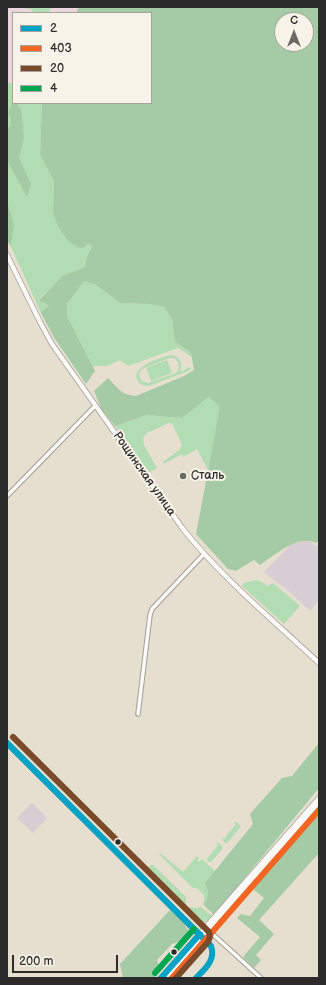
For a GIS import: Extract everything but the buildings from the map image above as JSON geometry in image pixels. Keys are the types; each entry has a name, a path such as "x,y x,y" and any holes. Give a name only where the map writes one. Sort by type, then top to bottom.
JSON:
{"main road":[{"name":"Рощинская улица","path":"7,255 44,331 95,406 183,529 204,554 236,586 319,663"},
{"path":"7,744 201,936"},
{"path":"165,978 319,798"},
{"path":"207,929 319,804"},
{"path":"161,978 201,936"}],"street":[{"path":"7,496 95,406"},
{"path":"138,714 152,609 204,554"},
{"path":"207,929 261,978"}],"shaded area":[{"path":"7,7 79,7 76,12 12,12 12,87 7,85"},
{"path":"309,540 316,546 319,543 319,600 310,611 285,588 264,572 291,544"},
{"path":"32,803 47,818 33,833 17,818"}],"green space":[{"path":"22,7 51,7 49,12 33,12 32,10"},
{"path":"79,7 319,7 319,540 316,543 302,541 294,543 260,565 254,560 236,571 228,569 196,534 220,407 209,397 182,418 147,415 115,426 102,410 94,391 108,378 123,393 136,396 184,376 194,370 191,353 175,342 172,319 164,307 149,304 120,303 96,285 84,281 67,304 67,316 95,371 86,384 55,339 41,313 49,305 39,300 62,276 85,267 86,259 92,246 89,243 83,248 77,247 68,241 59,228 53,213 54,181 40,155 42,104 152,104 152,12 76,12"},
{"path":"7,82 12,84 12,104 42,104 40,155 54,181 53,213 92,245 86,259 85,267 62,276 39,299 49,305 41,313 11,247 14,224 7,201"},
{"path":"12,103 18,104 21,110 24,137 19,158 31,184 27,197 7,160 7,128 10,127 11,119 8,113"},
{"path":"7,201 14,224 11,247 7,240"},
{"path":"84,281 96,285 120,303 149,304 164,307 172,319 175,342 191,353 192,357 178,348 128,366 120,360 107,366 93,367 67,316 67,304"},
{"path":"171,355 179,358 181,363 180,372 190,367 191,370 149,386 138,381 136,376 142,367 154,360","holes":["169,358 174,358 178,362 179,368 176,373 148,383 141,381 139,374 142,369"]},
{"path":"167,360 172,373 151,381 146,368"},
{"path":"209,397 221,408 208,470 197,449 183,457 182,454 164,464 163,462 179,450 182,445 173,425 169,423 147,433 143,438 144,445 157,468 148,473 115,426 147,415 182,418"},
{"path":"256,580 267,586 273,583 300,606 284,624 242,586 244,583"},
{"path":"319,743 319,788 214,915 203,904 207,899 208,891 205,883 253,824 250,814 282,778 292,776"},
{"path":"319,814 319,853 259,920 274,934 256,955 261,960 254,968 243,957 260,937 237,918 241,914 250,916 264,898 253,889"},
{"path":"234,822 237,822 241,827 227,843 225,843 221,837 224,839 236,824"},
{"path":"216,843 219,843 223,848 211,862 209,862 204,856 207,859 218,845"},
{"path":"160,853 183,872 197,856 199,858 197,861 199,862 202,859 215,871 205,883 208,891 207,899 203,904 204,897 202,893 197,888 193,888 159,854"},
{"path":"152,864 186,897 186,903 182,908 145,871"},
{"path":"200,906 212,916 200,924 195,922 185,912 190,907 198,908"},
{"path":"170,910 186,926 190,938 172,944 157,960 160,971 154,978 123,978 120,964"}],"transit line":[{"name":"20","path":"13,737 209,932 210,937 208,942 176,978"},
{"name":"2","path":"7,743 211,946 211,960 206,968 196,978"},
{"name":"403","path":"172,978 319,810"},
{"name":"4","path":"155,973 194,929"},
{"name":"2","path":"161,978 200,934"}],"place":[{"name":"Сталь","path":"183,476"}]}
